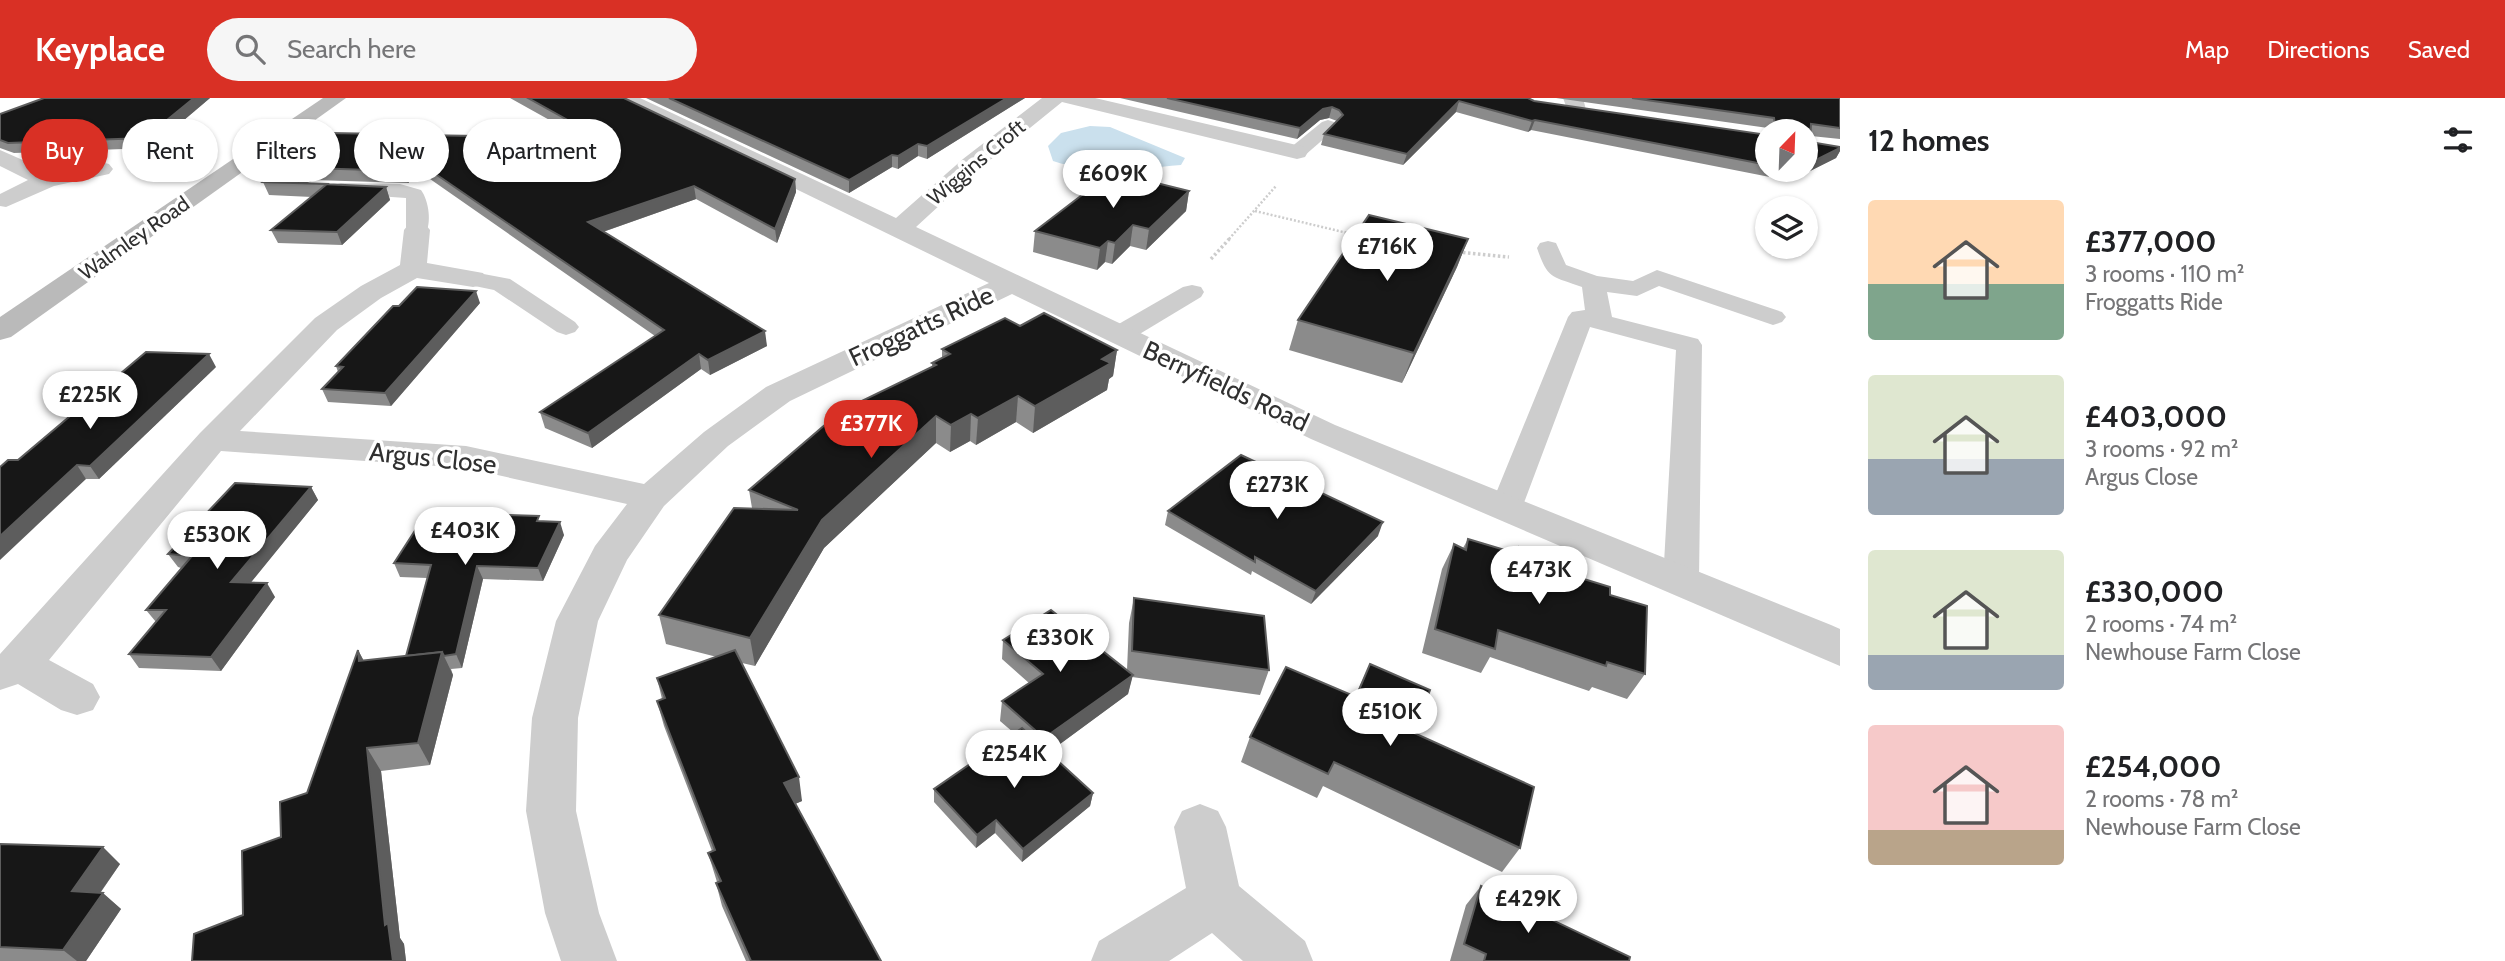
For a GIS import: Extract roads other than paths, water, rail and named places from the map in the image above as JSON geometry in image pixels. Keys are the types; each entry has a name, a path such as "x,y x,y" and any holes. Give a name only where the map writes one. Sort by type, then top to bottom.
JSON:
{"main road":[{"name":"Walmley Road","path":"0,331 336,98"}],"street":[{"name":"Berryfields Road","path":"624,98 1323,432 1816,636 1840,649"},
{"name":"Wiggins Croft","path":"900,228 971,164 1055,98"},
{"path":"1069,98 1297,152"},
{"path":"1553,107 1575,104 1602,114"},
{"path":"1224,161 1251,141"},
{"path":"0,157 21,167"},
{"path":"6,200 43,182"},
{"path":"413,269 417,230"},
{"path":"77,697 10,668 212,440 327,324 371,292 413,269 473,279"},
{"name":"Froggatts Ride","path":"589,961 572,913 551,811 555,718 577,621 610,556 651,498 716,439 778,394 1012,284"},
{"name":"Argus Close","path":"212,440 466,457 651,498"},
{"path":"1200,827 1215,900 1285,961"},
{"path":"1119,961 1215,900"}],"lane":[{"path":"1297,152 1328,126"},
{"path":"326,189 400,190 414,194 417,198 417,230"},
{"path":"1551,254 1556,269 1593,283 1637,289 1657,277 1773,317"},
{"path":"473,279 501,285 566,327"},
{"path":"1593,283 1600,322"},
{"path":"1119,335 1192,292"},
{"path":"1506,508 1581,317 1689,345 1681,581"}],"water":[{"path":"1090,126 1110,127 1185,158 1181,165 1117,170 1086,169 1053,161 1048,146 1061,133"}]}
